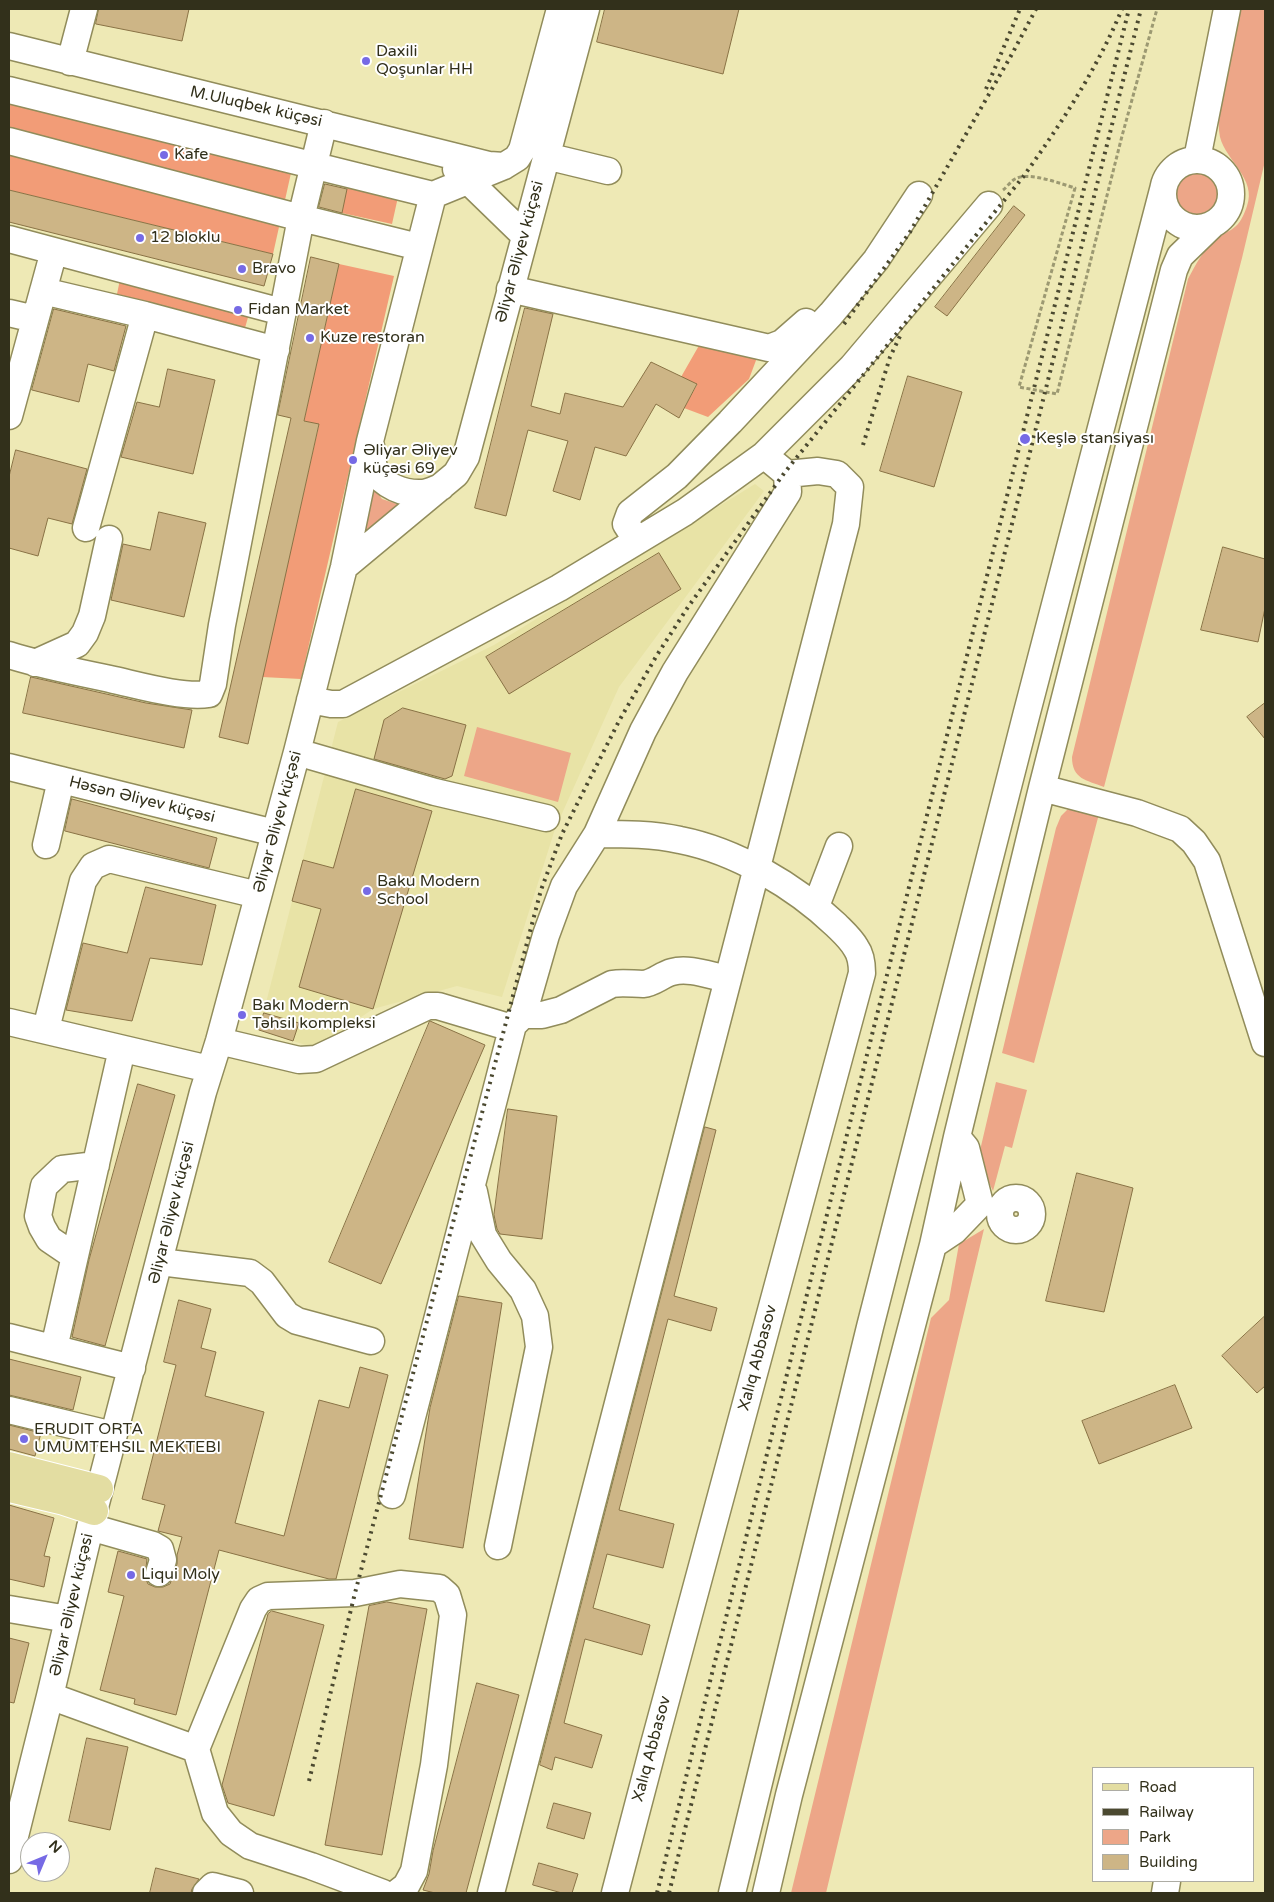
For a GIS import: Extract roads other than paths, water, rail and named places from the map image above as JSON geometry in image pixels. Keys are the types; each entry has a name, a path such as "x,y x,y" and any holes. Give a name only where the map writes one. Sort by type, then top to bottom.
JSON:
{"main road":[{"path":"9,1466 94,1509"},
{"path":"9,1488 94,1509"}],"street":[{"path":"70,62 83,9"},
{"name":"Əliyar Əliyev küçəsi","path":"9,1860 113,1434 160,1262 209,1069 219,1041 297,752 344,567 370,441 433,194 504,166 517,158 522,150 560,9"},
{"name":"Əliyar Əliyev küçəsi","path":"344,567 456,474 466,457 586,9"},
{"path":"1197,159 1227,9"},
{"name":"M.Uluqbek küçəsi","path":"9,46 489,165 504,166"},
{"path":"9,90 433,194"},
{"path":"9,655 36,663 144,686 198,696 209,694 213,684 222,625 282,312 301,218 324,123"},
{"path":"9,141 419,247"},
{"path":"441,153 524,235"},
{"path":"546,156 608,171"},
{"path":"732,1893 872,1318 1164,186 1168,176 1175,167 1186,161 1197,159 1209,161 1220,167 1227,176 1232,187 1232,199 1228,210 1220,220 1211,226 1180,256 1174,270 1042,788 957,1136 933,1245 789,1795 766,1893"},
{"path":"1164,186 1163,197 1166,207 1180,224 1201,229 1211,226"},
{"path":"637,541 626,524 630,513 677,476 831,314 876,260 919,195"},
{"path":"310,700 343,704 354,699 559,588 685,512 764,455 852,367 989,205"},
{"path":"9,240 54,250 282,312"},
{"path":"9,416 54,250"},
{"path":"510,289 769,348 782,342 817,313 825,311 831,314"},
{"path":"43,291 145,315 276,350"},
{"path":"9,312 35,319"},
{"path":"86,528 145,315"},
{"path":"370,441 374,468 383,482 398,489 424,493 441,487"},
{"path":"491,1893 846,524 850,501 850,487 837,474 818,471 787,474 764,455"},
{"path":"392,1495 472,1184 518,1020 564,886 597,834 643,731 676,672 788,492 787,474"},
{"path":"36,663 77,644 85,633 92,616 109,539"},
{"path":"297,752 434,792 546,818"},
{"name":"Həsən Əliyev küçəsi","path":"9,766 275,832"},
{"path":"46,845 61,780"},
{"path":"1042,788 1137,814 1180,829 1194,842 1207,862 1265,1043"},
{"name":"Xalıq Abbasov","path":"597,834 655,835 682,840 719,851 757,868 816,906 848,937 856,948 861,961 862,973 655,1738 615,1893"},
{"path":"816,906 839,846"},
{"path":"46,1029 83,881 93,866 109,859 258,895"},
{"path":"219,1041 300,1060 316,1059 428,1006 438,1006 505,1026 518,1020 561,1010 612,984 622,982 644,984 654,982 670,972 682,970 728,979"},
{"path":"9,1022 46,1029 209,1069"},
{"path":"54,1348 122,1048"},
{"path":"933,1245 990,1207 966,1148 957,1136"},
{"path":"74,1256 49,1239 42,1227 38,1216 44,1186 62,1169 96,1165"},
{"path":"472,1184 483,1235 499,1261 524,1290 535,1316 539,1347 498,1546"},
{"path":"160,1262 250,1273 262,1282 287,1315 297,1321 371,1341"},
{"path":"9,1337 132,1368"},
{"path":"9,1410 113,1434"},
{"path":"94,1509 160,1549 164,1560 159,1573"},
{"path":"383,1893 250,1846 231,1833 215,1813 196,1748 253,1609 259,1600 268,1596 355,1593 400,1584 439,1588 447,1595 453,1614 434,1765 414,1871 406,1886 397,1893"},
{"path":"9,1609 68,1619"},
{"path":"50,1696 196,1748"},
{"path":"206,1893 213,1886 240,1893"}],"railway":[{"path":"986,89 1020,9"},
{"path":"844,324 910,232 1036,9"},
{"path":"309,1781 355,1593 541,890 562,834 619,721 657,655 688,607 785,472 1023,177 1090,75 1122,9"},
{"path":"657,1893 1129,9"},
{"path":"669,1893 1141,9"},
{"path":"863,445 890,357 901,334"}],"place":[{"name":"Daxili Qoşunlar HH","path":"366,61"},
{"name":"Kafe","path":"164,155"},
{"name":"12 bloklu","path":"140,238"},
{"name":"Bravo","path":"242,269"},
{"name":"Fidan Market","path":"238,310"},
{"name":"Kuze restoran","path":"310,338"},
{"name":"Keşlə stansiyası","path":"1025,439"},
{"name":"Əliyar Əliyev küçəsi 69","path":"353,460"},
{"name":"Baku Modern School","path":"367,891"},
{"name":"Bakı Modern Təhsil kompleksi","path":"242,1015"},
{"name":"ERUDIT ORTA UMUMTEHSIL MEKTEBI","path":"24,1439"},
{"name":"Liqui Moly","path":"131,1575"}]}
